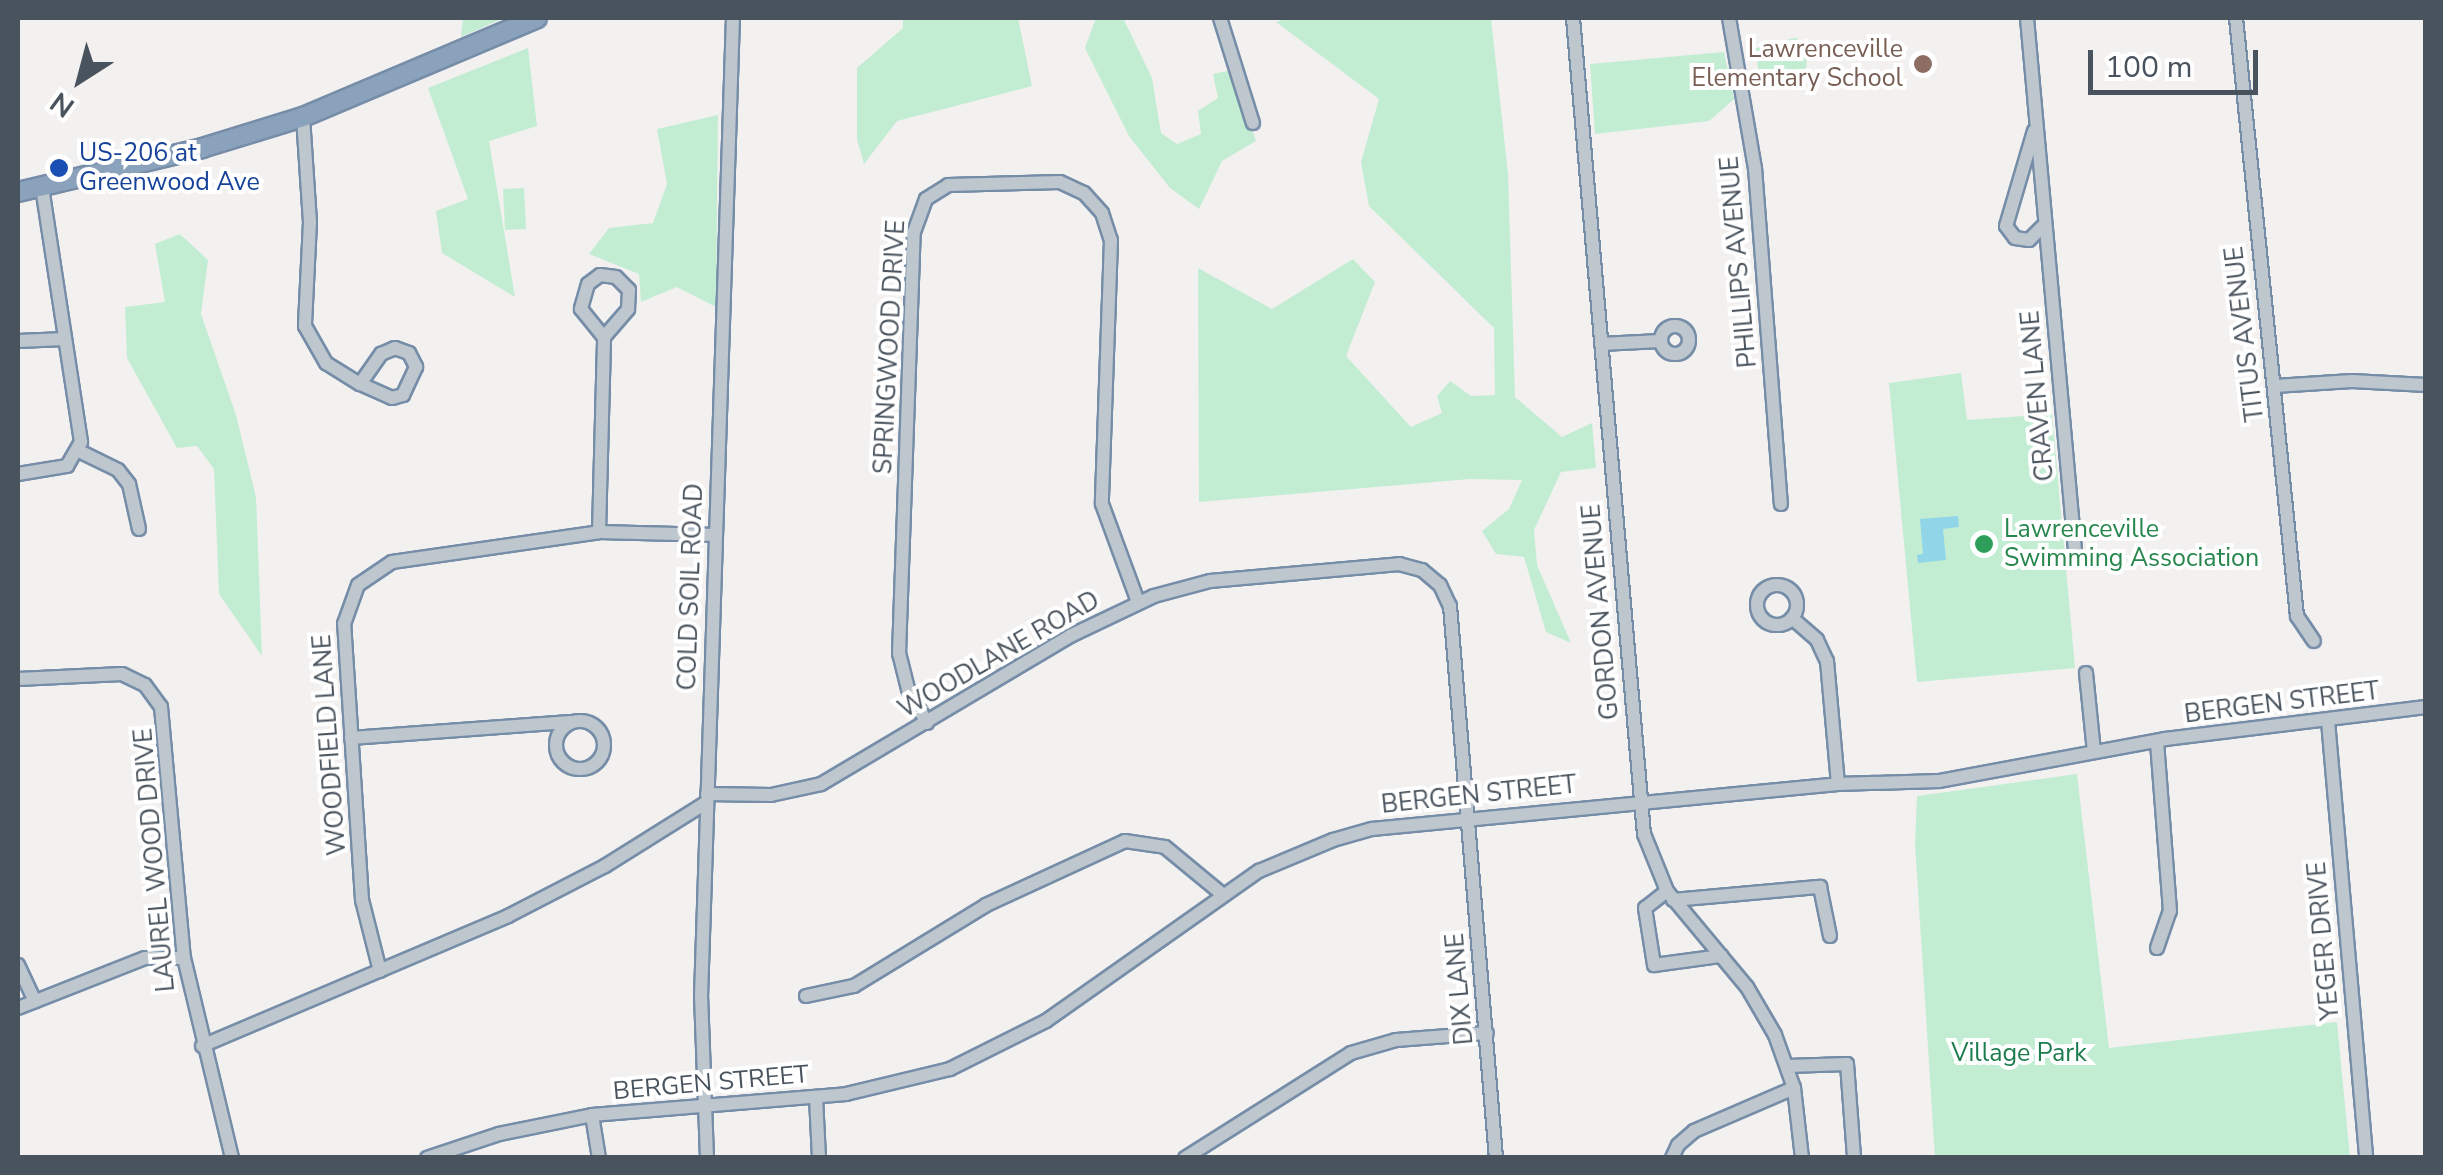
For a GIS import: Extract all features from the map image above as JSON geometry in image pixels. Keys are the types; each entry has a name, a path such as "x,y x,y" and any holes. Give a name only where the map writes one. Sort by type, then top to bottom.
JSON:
{"highway":[{"path":"18,192 303,117 537,18"}],"street":[{"name":"COLD SOIL ROAD","path":"707,1158 701,997 734,18"},
{"path":"1220,18 1253,123"},
{"name":"GORDON AVENUE","path":"1573,18 1640,802 1649,854 1670,896 1764,1013 1794,1088 1802,1158"},
{"name":"PHILLIPS AVENUE","path":"1729,18 1756,168 1781,504"},
{"name":"CRAVEN LANE","path":"2027,18 2076,562"},
{"name":"TITUS AVENUE","path":"2236,18 2298,616 2314,641"},
{"path":"303,117 310,222 306,326 326,363 360,384 398,398 415,375 414,360 402,350 388,350 360,384"},
{"name":"CRAVEN LANE","path":"2036,124 2005,218 2009,233 2021,240 2036,237 2044,224"},
{"name":"SPRINGWOOD DRIVE","path":"928,723 908,690 899,654 912,271 920,210 948,184 1060,182 1084,193 1102,213 1111,240 1102,504 1138,602"},
{"path":"42,187 76,405 79,451"},
{"path":"599,532 604,337 628,309 628,290 616,277 600,275 588,284 581,309 604,337"},
{"path":"18,342 65,339"},
{"path":"1601,344 1660,341"},
{"path":"2275,386 2426,384"},
{"path":"18,474 58,470 79,451"},
{"path":"79,451 118,470 128,484 139,530"},
{"name":"WOODFIELD LANE","path":"380,970 362,900 344,624 351,597 367,576 392,562 599,532 716,535"},
{"name":"WOODLANE ROAD","path":"707,798 771,796 821,784 1070,636 1138,602 1210,581 1398,564 1432,576 1450,606 1468,817"},
{"path":"1792,618 1817,640 1827,661 1838,784"},
{"path":"2086,673 2094,752"},
{"name":"LAUREL WOOD DRIVE","path":"18,680 122,674 144,685 162,707 184,958 202,1046 232,1158"},
{"name":"BERGEN STREET","path":"427,1158 498,1134 592,1115 816,1096 910,1082 1010,1042 1259,871 1333,840 1404,823 1838,784 1939,781 2040,766 2157,741 2426,707"},
{"path":"351,738 570,722"},
{"name":"YEGER DRIVE","path":"2328,722 2366,1158"},
{"path":"2157,741 2170,911 2157,948"},
{"path":"202,1046 557,892 707,798"},
{"name":"DIX LANE","path":"1468,817 1496,1158"},
{"path":"806,996 854,986 986,905 1125,841 1165,846 1222,894"},
{"path":"1721,956 1654,965 1645,908 1670,896 1820,887 1830,936"},
{"path":"18,1008 145,958 184,958"},
{"path":"18,965 35,1001"},
{"path":"1185,1158 1352,1053 1396,1040 1487,1033"},
{"path":"1788,1066 1847,1064 1854,1158"},
{"path":"1672,1158 1678,1145 1694,1132 1794,1088"},
{"path":"816,1096 819,1158"},
{"path":"592,1115 599,1158"}],"green space":[{"path":"463,18 504,18 461,37"},
{"path":"903,18 1018,18 1032,86 897,121 864,164 857,139 857,68 903,28"},
{"path":"1096,18 1123,18 1152,78 1161,133 1177,144 1201,134 1198,111 1218,98 1213,74 1232,70 1256,141 1222,161 1199,209 1170,188 1129,136 1085,48"},
{"path":"1289,18 1491,18 1508,174 1515,397 1562,437 1592,423 1596,468 1561,472 1534,530 1537,565 1571,643 1546,632 1524,557 1496,554 1482,531 1509,509 1522,480 1470,479 1199,502 1198,268 1272,309 1353,259 1375,282 1346,356 1411,427 1442,413 1437,396 1450,381 1471,396 1495,395 1494,328 1369,206 1361,162 1379,99 1276,22"},
{"path":"1797,38 1801,48 1807,50 1806,71 1772,77 1772,82 1761,86 1755,48 1786,46 1789,39"},
{"path":"528,48 537,126 489,141 515,297 442,253 436,211 468,199 428,88"},
{"path":"1724,52 1734,99 1709,121 1595,134 1590,64"},
{"path":"718,115 716,307 677,287 641,302 639,274 589,254 609,228 653,223 667,184 657,129"},
{"path":"524,188 526,229 505,230 503,189"},
{"path":"180,234 208,260 201,314 236,415 256,497 262,656 219,594 214,469 197,446 177,448 127,358 125,307 165,302 155,244"},
{"name":"Lawrenceville Swimming Association","path":"1961,373 1967,420 2052,414 2075,668 1917,682 1889,383"},
{"name":"Village Park","path":"2077,774 2109,1048 2337,1022 2350,1157 1935,1157 1915,844 1917,796"}],"water":[{"path":"1958,516 1959,527 1943,529 1946,560 1918,563 1917,555 1923,554 1920,519"}],"place":[{"name":"Lawrenceville Elementary School","path":"1923,64"},
{"name":"US-206 at Greenwood Ave","path":"59,168"},
{"name":"Lawrenceville Swimming Association","path":"1984,544"}]}
